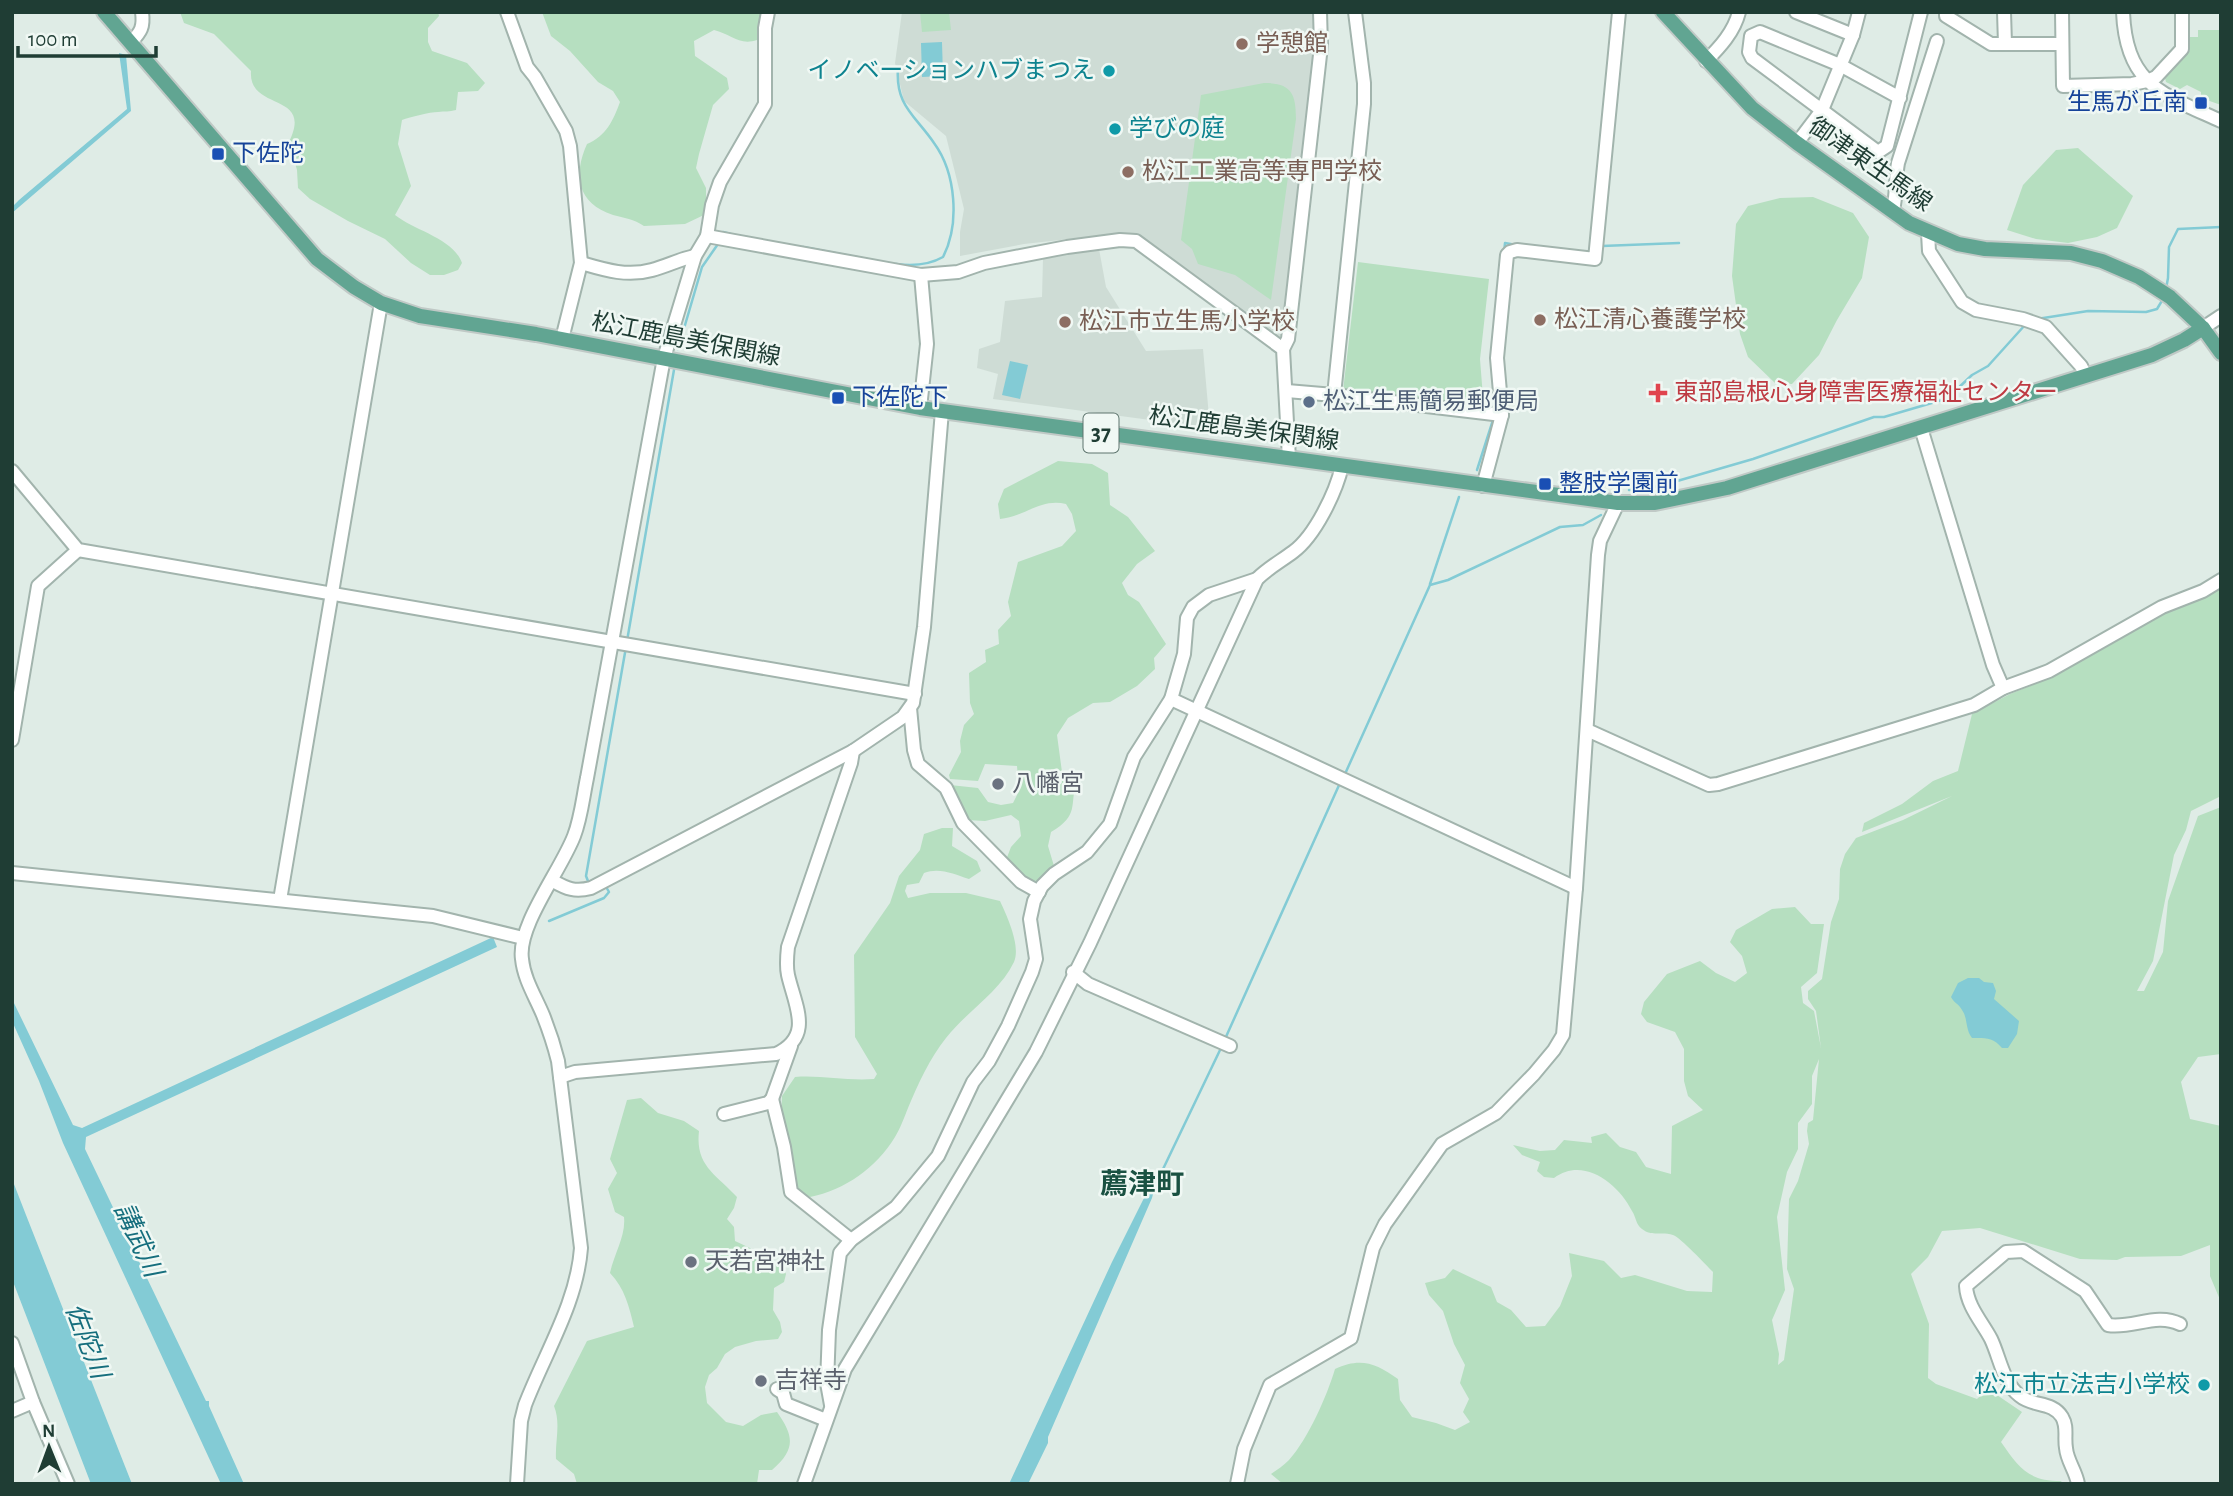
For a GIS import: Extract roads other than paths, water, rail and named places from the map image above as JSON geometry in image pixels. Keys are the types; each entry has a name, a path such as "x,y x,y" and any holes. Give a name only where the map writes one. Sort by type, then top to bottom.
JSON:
{"main road":[{"name":"松江鹿島美保関線","path":"104,12 317,259 354,288 382,303 420,316 562,339 920,408 1483,486 1618,503 1655,503 1727,488 2152,355 2203,328"},
{"name":"御津東生馬線","path":"1663,12 1706,61 1752,107 1797,143 1909,223 1958,244 1985,249 2071,253 2102,261 2139,277 2164,293 2203,328"},
{"path":"2203,328 2221,353"}],"street":[{"path":"131,43 141,33 142,12"},
{"path":"507,12 527,67 566,131 570,146 582,251 562,339"},
{"path":"517,1484 521,1421 525,1405 579,1273 581,1248 560,1077 551,1035 526,980 521,957 523,939 529,922 553,881 575,834 664,358 695,256 707,236 712,205 720,182 765,104 765,27 768,12"},
{"path":"1289,458 1283,349 1288,339 1321,46 1320,12"},
{"path":"1334,395 1364,104 1355,12"},
{"path":"1483,486 1497,415 1497,358 1507,256 1517,250 1595,259 1619,12"},
{"path":"1706,61 1721,47 1737,21 1739,12"},
{"path":"1797,143 1822,110 1853,35 1859,12"},
{"path":"1900,98 1840,65 1760,32 1751,36 1749,52 1752,58 1878,152 1887,146 1900,98 1921,12"},
{"path":"1946,12 1946,16 1991,44 2062,44"},
{"path":"2004,12 2004,44"},
{"path":"2062,12 2063,86 2132,84 2156,77 2182,49 2182,12"},
{"path":"2123,12 2128,52 2147,81 2166,97 2221,121"},
{"path":"1800,13 1853,35"},
{"path":"1893,210 1898,163 1937,41"},
{"path":"1928,233 1929,251 1962,302 1976,310 2046,327 2081,366 2086,376"},
{"path":"707,236 921,275 958,272 984,263 1067,247 1136,241 1283,349"},
{"path":"581,263 615,272 632,273 695,256"},
{"path":"920,408 927,344 921,275"},
{"path":"280,900 382,303"},
{"path":"2203,328 2221,316"},
{"path":"1287,391 1497,415"},
{"path":"553,881 578,891 591,888 853,751 903,718 915,694 924,627 942,411"},
{"path":"1921,428 1989,653 2003,688"},
{"path":"831,1405 827,1383 831,1307 836,1263 840,1252 851,1240 896,1207 938,1156 960,1106 999,1044 1036,958 1030,919 1034,901 1054,874 1087,852 1110,824 1134,757 1171,699 1184,654 1187,618 1193,607 1209,596 1257,579 1295,551 1307,538 1336,485 1342,466"},
{"path":"12,471 78,550 915,694"},
{"path":"1237,1484 1244,1449 1270,1385 1351,1338 1373,1248 1385,1224 1442,1144 1496,1113 1534,1074 1561,1040 1565,1025 1576,888 1598,555 1600,541 1618,503"},
{"path":"12,740 38,586 78,550"},
{"path":"804,1484 845,1369 1036,1052 1073,972 1090,943 1257,579"},
{"path":"1587,730 1709,785 1718,784 1974,705 2003,688 2049,671 2162,607 2203,591 2221,580"},
{"path":"1171,699 1576,888"},
{"path":"910,708 918,764 946,788 963,823 1021,882 1039,892"},
{"path":"724,1114 768,1103 772,1099 797,1034 799,1020 788,975 788,947 852,763 853,751"},
{"path":"12,873 443,917 523,939"},
{"path":"1073,972 1088,984 1230,1046"},
{"path":"560,1077 575,1072 776,1054 791,1046"},
{"path":"772,1099 784,1147 791,1192 851,1240"},
{"path":"2078,1484 2066,1449 2066,1427 2062,1415 2046,1405 2027,1401 2013,1390 1991,1341 1970,1304 1966,1286 2006,1252 2023,1251 2085,1291 2108,1325 2126,1326 2161,1319 2180,1324"},
{"path":"12,1343 33,1402 68,1484"},
{"path":"777,1389 783,1393 786,1404 826,1420"},
{"path":"12,1411 33,1402"}],"water":[{"path":"942,42 943,76 922,77 921,43"},
{"path":"119,53 126,55 131,111 12,213 12,207 19,200 127,109"},
{"path":"1010,361 1028,365 1020,399 1002,395"},
{"path":"493,937 497,947 86,1137 85,1149 206,1401 209,1401 244,1484 221,1484 63,1143 12,1021 12,999 73,1125 82,1128"},
{"path":"1968,978 1979,978 1993,983 1996,991 1994,999 2019,1021 2017,1034 2008,1048 2002,1048 1988,1039 1972,1038 1970,1035 1964,1013 1951,997 1958,983"},
{"path":"12,1179 132,1484 91,1484 12,1279"},
{"path":"1148,1190 1154,1190 1152,1198 1048,1437 1048,1443 1028,1484 1009,1484 1112,1262"}],"waterway":[{"path":"896,264 920,264 943,257 952,229 953,214 947,169 934,143 903,101 898,67"},
{"path":"2166,289 2169,247 2178,229 2221,227"},
{"path":"722,234 723,232 738,236"},
{"path":"1504,253 1505,243 1516,245"},
{"path":"1602,246 1679,243"},
{"path":"678,349 702,267 718,244"},
{"path":"803,247 872,260"},
{"path":"2037,319 2088,311 2146,312 2157,309 2163,299"},
{"path":"1629,490 1660,486 1753,459 1874,417 1884,417 1942,400 1972,375 1988,366 2025,325"},
{"path":"627,641 675,364"},
{"path":"1494,388 1495,410"},
{"path":"1477,470 1493,420"},
{"path":"1430,584 1459,497"},
{"path":"1345,774 1430,585 1448,580 1560,527 1583,525 1601,515"},
{"path":"592,882 588,881 586,876 626,647"},
{"path":"1225,1039 1340,783"},
{"path":"549,921 604,898 609,892 605,885"},
{"path":"1153,1190 1221,1048"}],"place":[{"name":"学憩館","path":"1242,44"},
{"name":"イノベーションハブまつえ","path":"1109,71"},
{"name":"生馬が丘南","path":"2201,103"},
{"name":"学びの庭","path":"1115,129"},
{"name":"下佐陀","path":"218,154"},
{"name":"松江工業高等専門学校","path":"1128,172"},
{"name":"松江清心養護学校","path":"1540,320"},
{"name":"松江市立生馬小学校","path":"1065,322"},
{"name":"東部島根心身障害医療福祉センター","path":"1658,393"},
{"name":"下佐陀下","path":"838,398"},
{"name":"松江生馬簡易郵便局","path":"1309,402"},
{"name":"整肢学園前","path":"1545,484"},
{"name":"八幡宮","path":"998,784"},
{"name":"天若宮神社","path":"691,1262"},
{"name":"吉祥寺","path":"761,1381"},
{"name":"松江市立法吉小学校","path":"2204,1385"}],"district":[{"name":"薦津町","path":"1142,1185"}],"water label":[{"name":"講武川","path":"138,1240"},
{"name":"佐陀川","path":"87,1341"}]}
